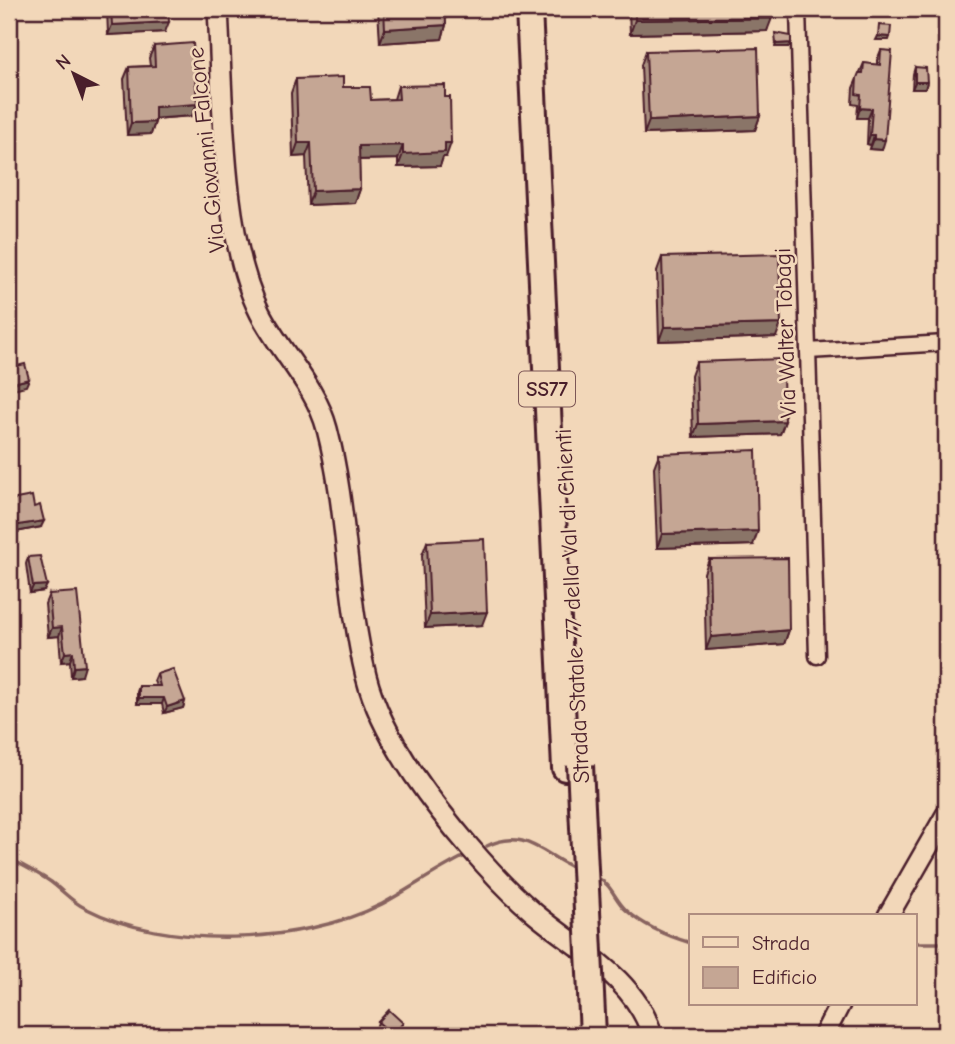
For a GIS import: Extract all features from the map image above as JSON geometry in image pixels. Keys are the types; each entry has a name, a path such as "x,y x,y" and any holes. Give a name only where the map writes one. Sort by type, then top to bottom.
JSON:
{"highway":[{"name":"Strada Statale 77 della Val di Chienti","path":"529,9 572,766 593,1035"},
{"name":"Strada Statale 77 della Val di Chienti","path":"544,9 572,766 578,1035"}],"street":[{"name":"Via Giovanni Falcone","path":"218,9 227,163 242,264 260,313 298,371 326,424 340,481 366,677 386,729 415,777 477,852 531,911 600,963 636,1001 652,1035"},
{"name":"Via Walter Tobagi","path":"798,9 817,656"},
{"path":"808,351 946,343"},
{"path":"889,914 946,816"},
{"path":"824,1035 839,1006"}],"building":[{"path":"111,9 168,9 169,22 112,25"},
{"path":"384,9 445,9 446,25 385,29"},
{"path":"635,9 772,9 772,18 635,20"},
{"path":"879,25 891,26 890,37 878,36"},
{"path":"775,33 791,36 791,43 776,44"},
{"path":"193,43 197,104 155,107 155,122 131,123 129,67 155,66 154,46"},
{"path":"758,48 760,116 649,121 646,51"},
{"path":"881,50 892,51 885,140 874,139 874,135 870,135 872,109 860,108 861,95 856,94 857,78 859,73 863,73 864,63 880,65"},
{"path":"915,67 926,68 927,82 915,82"},
{"path":"343,77 343,87 370,87 371,100 399,99 398,86 445,85 445,97 450,97 451,143 445,143 445,152 403,154 403,145 359,146 360,189 313,191 311,143 298,143 296,79"},
{"path":"779,254 781,324 664,327 662,257"},
{"path":"782,359 785,421 698,424 696,362"},
{"path":"12,363 13,367 25,364 29,379 9,384 9,364"},
{"path":"756,450 758,531 662,534 659,454"},
{"path":"32,496 34,507 40,505 44,521 18,525 11,500"},
{"path":"484,539 487,612 430,615 427,542"},
{"path":"40,556 47,585 33,586 28,557"},
{"path":"788,558 789,630 711,637 709,559"},
{"path":"77,592 85,666 74,667 73,652 65,653 62,627 52,628 49,594"},
{"path":"173,669 185,701 167,707 164,698 139,698 139,686 160,686 157,674"},
{"path":"389,1010 403,1023 393,1035 378,1022"}],"waterway":[{"path":"487,846 500,841 523,841 576,869"},
{"path":"9,858 51,882 80,905 118,922 154,931 233,937 313,928 349,918 382,904 465,856"},
{"path":"596,877 606,884 622,906 640,921 689,942"},
{"path":"916,943 946,943"}]}
